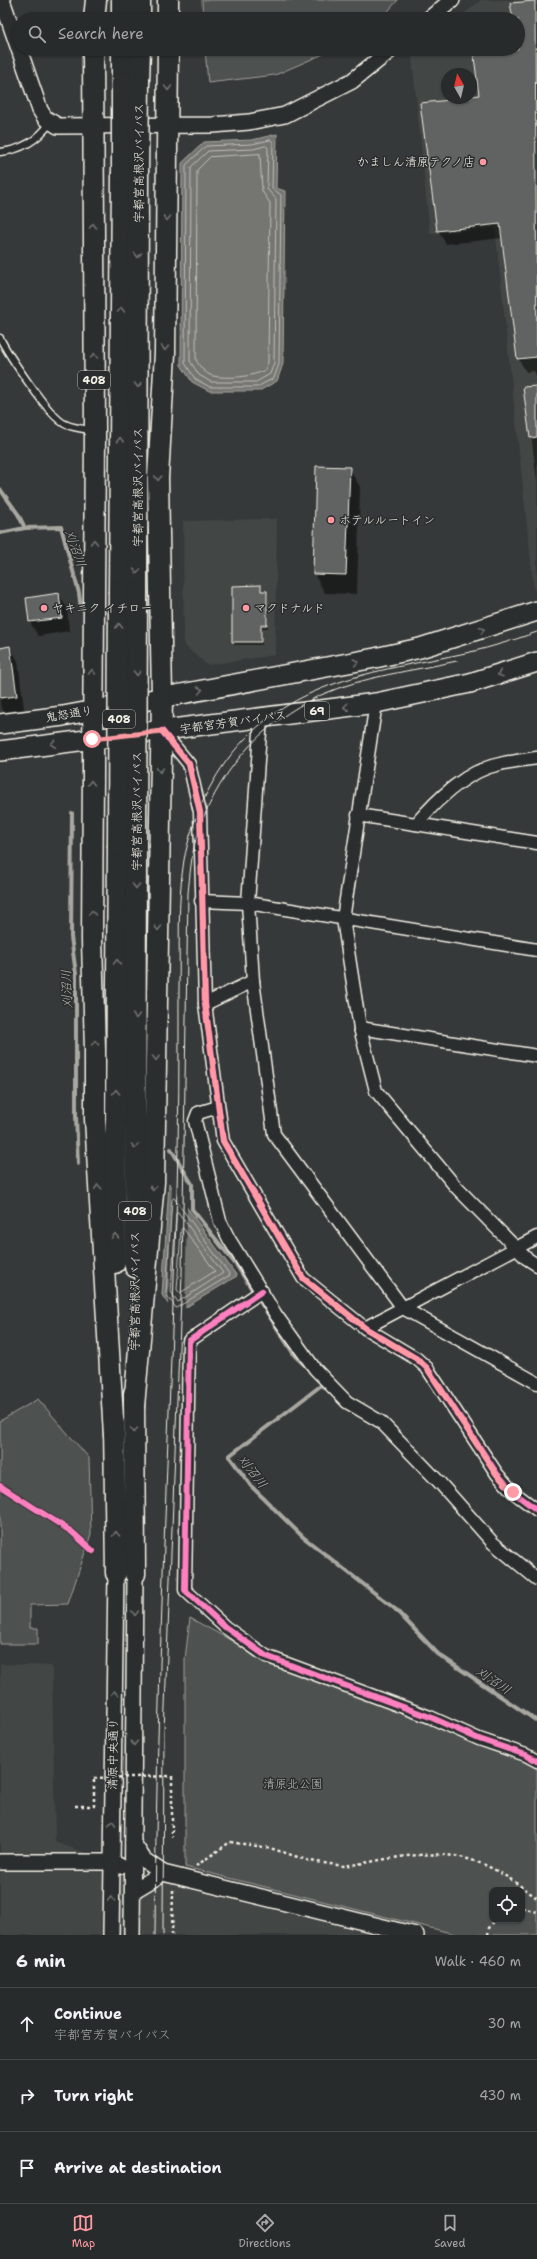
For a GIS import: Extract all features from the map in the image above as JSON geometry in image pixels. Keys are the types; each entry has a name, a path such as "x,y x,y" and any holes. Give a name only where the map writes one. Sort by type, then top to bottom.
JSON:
{"highway":[{"path":"94,12 96,0"},
{"path":"122,0 122,12"},
{"path":"140,0 140,12"},
{"path":"168,0 168,12"},
{"name":"408","path":"93,56 92,126 95,431 92,711 92,932 95,1119 114,1435"},
{"name":"宇都宮高根沢バイパス","path":"124,56 131,81"},
{"name":"宇都宮高根沢バイパス","path":"126,1574 134,1406 127,847 130,174 131,81 138,56"},
{"name":"408","path":"134,1406 154,1182 162,731 158,478 165,353 168,56"},
{"name":"宇都宮高根沢バイパス","path":"126,1574 114,1435 127,847"}],"main road":[{"path":"162,697 420,648 537,611"},
{"name":"宇都宮芳賀バイパス","path":"92,739 376,703 470,683 536,665"},
{"name":"鬼怒通り","path":"0,724 92,711 162,697"},
{"name":"69","path":"0,751 92,739"}],"street":[{"path":"2,0 4,16 12,37"},
{"path":"91,0 92,12"},
{"path":"437,12 452,0"},
{"path":"19,56 40,110 50,123 58,126 168,125 249,122 285,115 352,81 383,56"},
{"path":"376,703 343,919 360,1028 376,1091 456,1187 526,1258 537,1264"},
{"path":"261,718 248,903 253,981 274,1134 403,1308 537,1383"},
{"path":"162,731 189,764 200,812 201,901 205,1004 223,1141 303,1278 365,1328 417,1359 427,1368 496,1474 513,1492 537,1510"},
{"path":"416,824 435,801 460,783 484,769 499,764 537,758"},
{"path":"358,815 537,843"},
{"path":"201,901 248,903 537,950"},
{"path":"205,1004 253,981"},
{"path":"360,1028 537,1056"},
{"path":"218,1107 198,1113 195,1121 196,1129 220,1221 257,1294 276,1315 315,1370 347,1402 381,1422 439,1482 493,1543 537,1579"},
{"path":"365,1328 515,1247 537,1237"},
{"path":"257,1294 189,1341 185,1590 225,1627 266,1656 430,1717 479,1739 526,1755 537,1761"},
{"name":"清原中央通り","path":"126,1574 134,1815 132,1935"},
{"name":"清原中央通り","path":"111,1935 111,1862 126,1574"},
{"path":"111,1862 125,1843 134,1815"},
{"path":"133,1843 144,1860 163,1873 416,1935"},
{"path":"0,1862 111,1862 126,1871 133,1891 163,1873"}],"lane":[{"path":"0,152 26,146 42,134 50,123"},
{"path":"0,338 8,354 54,415 63,424 95,431"}],"path":[{"path":"75,1806 94,1806 94,1778 172,1776 172,1837"},
{"path":"191,1870 230,1842 270,1848 331,1866 357,1864 424,1854 441,1854 456,1856 480,1863 507,1876 537,1898"},
{"path":"172,1935 173,1891"},
{"path":"525,1909 537,1912"},
{"path":"488,1935 493,1923"}],"shaded area":[{"path":"481,0 537,0 537,589 534,590 495,228 430,234 412,57 525,56 525,12 466,12"},
{"path":"277,519 275,655 207,665 184,645 183,521"},
{"path":"0,1664 52,1666 55,1842 184,1888 375,1935 0,1935"}],"green space":[{"path":"202,0 398,0 387,12 203,12"},
{"path":"206,56 319,56 275,75 208,83"},
{"path":"38,1399 89,1458 91,1534 68,1604 30,1605 30,1628 38,1628 38,1644 0,1644 0,1421"},
{"name":"清原北公園","path":"190,1618 265,1659 524,1760 537,1769 537,1935 459,1935 185,1867 185,1659"}],"water":[{"path":"277,134 276,188 285,191 283,364 277,381 259,391 209,391 192,382 181,365 182,163 204,142 252,140"},
{"path":"169,1183 237,1276 175,1314 162,1295"}],"pier":[{"path":"172,1185 187,1205 185,1311 175,1316 168,1308"}],"building":[{"name":"かましん清原テクノ店","path":"535,1 537,357 517,359 500,224 437,231 420,103 441,101 441,104 477,104 477,95 479,95 477,68 475,68 474,56 525,56 525,12 512,12 510,3"},
{"path":"537,386 537,437 530,438 523,387"},
{"name":"ホテルルートイン","path":"316,466 350,467 346,575 313,574"},
{"name":"マクドナルド","path":"261,585 261,591 267,591 267,625 261,625 261,642 232,642 232,586"},
{"name":"ヤキニク イチロー","path":"59,593 62,618 29,622 26,598"},
{"path":"10,646 17,696 0,698 0,648"}],"waterway":[{"path":"0,489 18,514 25,528"},
{"name":"刈沼川","path":"0,533 25,528 61,527 79,593 81,609"},
{"name":"刈沼川","path":"72,813 71,937 76,974 76,1116 78,1164"},
{"name":"刈沼川","path":"171,1149 192,1184 192,1209 237,1266 295,1356 310,1370"},
{"name":"刈沼川","path":"322,1382 323,1384 229,1456 251,1486 303,1537 395,1609 438,1654 537,1721"}],"tram line":[{"path":"155,1935 160,1656 178,1165 180,892 187,845 203,802 217,775 226,762 235,750 258,727 282,708 309,694 336,683 365,674 476,651 537,632"},
{"path":"163,1935 164,1732 182,1273 188,893 194,846 204,816 228,773 243,754 278,720 299,706 337,688 388,675 457,661"}],"cycle path":[{"path":"162,731 189,764 200,812 205,1004 223,1141 303,1278 365,1328 417,1359 427,1368 497,1474 513,1492 537,1510"},
{"path":"262,1291 189,1341 185,1590 225,1627 266,1656 430,1717 479,1739 526,1755 537,1761"},
{"path":"0,1486 72,1532 93,1551"}],"place":[{"name":"かましん清原テクノ店","path":"483,162"},
{"name":"ホテルルートイン","path":"331,520"},
{"name":"ヤキニク イチロー","path":"44,608"},
{"name":"マクドナルド","path":"246,608"}],"route":[{"path":"92,739 162,731 189,764 200,812 201,901 205,1004 223,1141 303,1278 365,1328 417,1359 427,1368 496,1474 513,1492"}]}
